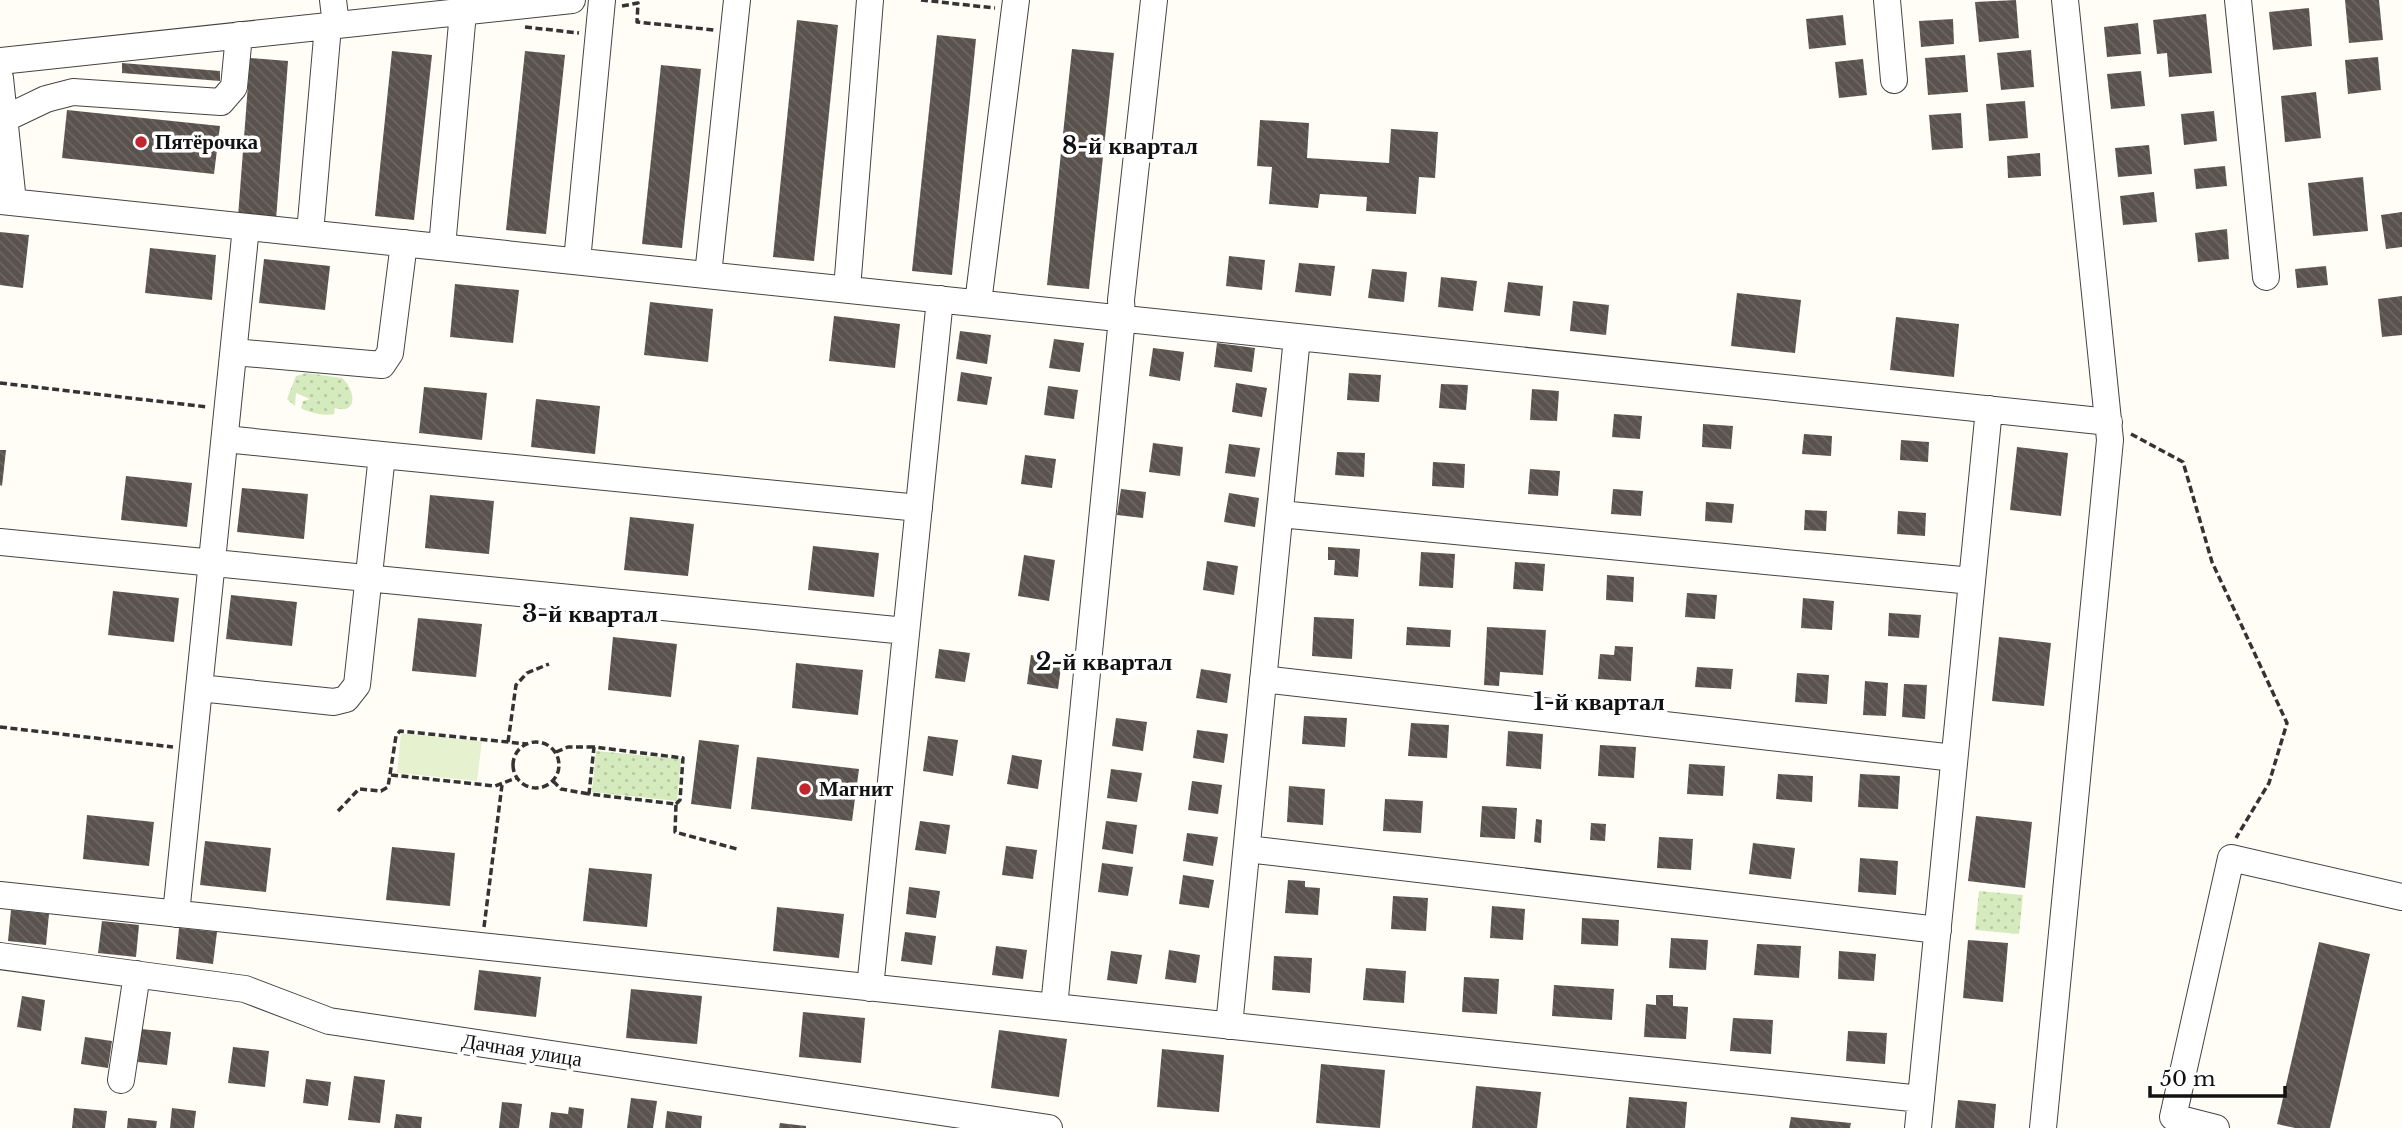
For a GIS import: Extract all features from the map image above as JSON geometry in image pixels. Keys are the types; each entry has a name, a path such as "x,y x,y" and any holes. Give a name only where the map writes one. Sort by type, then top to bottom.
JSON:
{"street":[{"path":"0,61 239,36 332,17 463,12 572,0"},
{"path":"708,275 737,0"},
{"path":"847,289 870,0"},
{"path":"978,303 1016,0"},
{"path":"1054,1007 1122,318 1121,300 1154,0"},
{"path":"1887,0 1894,80"},
{"path":"2043,1128 2108,471 2109,422 2065,0"},
{"path":"2238,0 2266,277"},
{"path":"578,261 602,5"},
{"path":"442,247 463,12"},
{"path":"310,233 332,17"},
{"path":"4,119 46,99 73,92 221,102 234,87 239,36"},
{"path":"0,78 7,202 2109,422"},
{"path":"176,914 246,227"},
{"path":"234,352 382,365 390,353 404,243"},
{"path":"870,988 940,299"},
{"path":"1229,1026 1297,337"},
{"path":"1918,1128 1989,409"},
{"path":"225,439 919,508"},
{"path":"199,688 334,702 346,699 357,685 382,455"},
{"path":"1280,514 1972,580"},
{"path":"0,542 906,631"},
{"path":"1264,679 1954,758"},
{"path":"1247,849 1938,930"},
{"path":"2210,1127 2173,1117 2231,858 2402,897"},
{"path":"0,895 1921,1099"},
{"name":"Дачная улица","path":"0,956 246,989 329,1021 1049,1128"},
{"path":"121,1080 137,975"}],"path":[{"path":"921,0 1000,8 1001,0"},
{"path":"602,5 638,3 638,22 721,31"},
{"path":"526,22 525,29 582,33"},
{"path":"0,383 228,410"},
{"path":"2109,422 2183,462 2213,562 2287,723 2269,783 2235,836 2243,860"},
{"path":"508,742 516,685 527,673 549,664"},
{"path":"0,727 193,750"},
{"path":"338,811 359,789 385,789 391,775 396,736 400,731 527,744 540,742 556,752 559,764 553,781"},
{"path":"527,744 514,758 517,777 534,788 553,781"},
{"path":"556,752 568,747 594,747 683,758 675,832 737,849"},
{"path":"589,794 594,747"},
{"path":"391,775 502,785 517,777"},
{"path":"553,781 561,789 676,804"},
{"path":"481,946 502,785"}],"green space":[{"path":"307,373 342,378 352,394 348,408 335,408 334,414 317,414 301,408 303,401 310,399 296,393 295,406 287,399 296,376"},
{"path":"401,733 482,741 477,781 397,773"},
{"path":"596,751 681,759 677,801 592,792"},
{"path":"1979,891 2023,895 2019,934 1975,930"}],"building":[{"path":"2016,0 2019,38 1979,42 1975,2"},
{"path":"2345,0 2379,0 2383,40 2349,43"},
{"path":"2309,8 2312,46 2273,50 2269,12"},
{"path":"2206,14 2212,73 2169,77 2167,53 2157,54 2153,20"},
{"path":"1843,15 1846,45 1809,49 1806,19"},
{"path":"1953,19 1954,44 1921,47 1919,21"},
{"path":"797,20 838,25 814,261 773,257"},
{"path":"2138,23 2141,54 2107,57 2104,27"},
{"path":"937,35 976,39 952,275 912,271"},
{"path":"1072,49 1114,53 1089,289 1047,285"},
{"path":"2031,50 2034,87 2001,90 1997,53"},
{"path":"392,51 432,55 414,220 375,216"},
{"path":"525,51 565,55 546,234 506,230"},
{"path":"1965,55 1968,92 1928,95 1925,58"},
{"path":"2378,57 2381,90 2348,94 2345,60"},
{"path":"250,58 288,61 276,220 238,217"},
{"path":"1863,59 1867,95 1839,98 1835,62"},
{"path":"122,63 220,71 220,81 122,73"},
{"path":"661,65 701,69 682,248 642,244"},
{"path":"2141,71 2145,106 2111,109 2107,74"},
{"path":"2316,92 2321,138 2285,142 2281,96"},
{"path":"2025,101 2028,138 1989,141 1986,104"},
{"name":"Пятёрочка","path":"67,110 220,126 214,174 62,158"},
{"path":"2214,111 2217,141 2184,145 2181,114"},
{"path":"1961,113 1963,148 1932,150 1929,115"},
{"path":"1260,120 1309,123 1307,158 1389,163 1391,129 1438,132 1435,178 1419,177 1416,214 1366,211 1367,197 1320,194 1318,208 1269,204 1272,167 1257,166"},
{"path":"2149,145 2152,174 2118,177 2115,148"},
{"path":"2040,153 2041,176 2008,178 2007,156"},
{"path":"2225,166 2227,186 2196,189 2194,169"},
{"path":"2363,177 2368,231 2313,236 2308,183"},
{"path":"2154,192 2157,222 2123,225 2120,196"},
{"path":"2402,212 2402,247 2386,249 2381,215"},
{"path":"2227,229 2229,259 2198,262 2195,233"},
{"path":"0,232 29,235 23,288 0,285"},
{"path":"150,248 216,255 212,300 145,293"},
{"path":"1229,256 1265,260 1262,290 1226,286"},
{"path":"264,259 330,266 325,310 259,303"},
{"path":"1299,263 1335,266 1331,296 1295,292"},
{"path":"2326,266 2328,285 2297,288 2295,269"},
{"path":"1372,269 1407,272 1404,302 1368,298"},
{"path":"1441,277 1477,281 1473,311 1438,307"},
{"path":"1508,282 1543,286 1540,316 1504,312"},
{"path":"455,284 519,290 513,343 450,337"},
{"path":"1737,293 1801,300 1795,353 1731,346"},
{"path":"2402,296 2402,335 2382,337 2378,299"},
{"path":"1573,301 1609,305 1606,335 1570,331"},
{"path":"650,302 713,309 708,362 644,355"},
{"path":"834,316 900,324 895,368 829,361"},
{"path":"1896,317 1959,324 1954,377 1890,370"},
{"path":"960,331 991,335 987,364 956,359"},
{"path":"1054,339 1084,343 1080,372 1049,368"},
{"path":"1217,343 1255,348 1252,372 1214,367"},
{"path":"1153,348 1184,352 1180,381 1149,376"},
{"path":"961,372 992,377 987,405 957,401"},
{"path":"1349,373 1381,375 1379,402 1347,400"},
{"path":"1236,383 1267,388 1262,417 1232,412"},
{"path":"1441,384 1468,385 1466,410 1439,408"},
{"path":"1048,386 1078,390 1074,419 1044,415"},
{"path":"424,387 487,393 482,440 419,433"},
{"path":"1532,389 1559,391 1557,421 1530,420"},
{"path":"536,399 600,406 595,454 531,447"},
{"path":"1614,414 1642,416 1640,439 1612,437"},
{"path":"1703,424 1733,426 1731,449 1702,447"},
{"path":"1804,434 1832,436 1831,456 1802,454"},
{"path":"1901,440 1929,442 1928,462 1900,460"},
{"path":"1153,443 1183,447 1180,476 1149,472"},
{"path":"1229,444 1260,448 1255,477 1225,473"},
{"path":"2017,447 2068,453 2061,516 2010,510"},
{"path":"0,450 6,450 2,486 0,485"},
{"path":"1337,452 1365,453 1364,477 1335,475"},
{"path":"1025,455 1056,459 1052,488 1021,484"},
{"path":"1433,462 1465,464 1464,488 1432,486"},
{"path":"1530,469 1560,471 1558,496 1528,494"},
{"path":"126,476 192,483 187,527 121,520"},
{"path":"242,488 308,494 304,539 237,532"},
{"path":"1121,489 1146,492 1143,518 1117,515"},
{"path":"1613,489 1643,491 1641,516 1611,514"},
{"path":"1229,493 1259,498 1255,527 1224,522"},
{"path":"430,495 494,501 489,554 425,548"},
{"path":"1706,502 1734,504 1732,523 1705,521"},
{"path":"1805,510 1827,511 1826,531 1804,530"},
{"path":"1898,511 1926,513 1925,536 1897,534"},
{"path":"630,517 694,524 688,576 624,570"},
{"path":"813,546 879,553 874,597 808,590"},
{"path":"1328,547 1360,549 1358,577 1334,575 1335,560 1328,560"},
{"path":"1421,552 1455,554 1453,588 1419,586"},
{"path":"1024,555 1055,560 1049,601 1018,596"},
{"path":"1207,561 1238,566 1234,595 1203,590"},
{"path":"1515,562 1545,564 1543,591 1513,589"},
{"path":"1607,575 1634,577 1633,602 1606,600"},
{"path":"113,591 179,598 174,642 108,635"},
{"path":"1687,593 1717,595 1715,619 1685,617"},
{"path":"231,595 297,602 292,646 226,639"},
{"path":"1803,598 1834,601 1832,630 1801,628"},
{"path":"1889,613 1921,615 1919,638 1888,636"},
{"path":"1314,617 1354,619 1352,659 1312,656"},
{"path":"418,618 482,624 476,677 412,671"},
{"path":"1407,627 1451,630 1450,647 1406,645"},
{"path":"1487,627 1546,630 1543,675 1500,672 1499,686 1484,685"},
{"path":"613,637 677,644 671,697 608,690"},
{"path":"1999,637 2051,643 2044,706 1992,701"},
{"path":"1615,646 1633,647 1631,681 1598,679 1600,654 1614,655"},
{"path":"939,649 970,653 965,682 935,678"},
{"path":"1031,655 1062,660 1058,689 1027,684"},
{"path":"796,663 863,670 858,715 792,708"},
{"path":"1697,667 1733,669 1731,689 1695,687"},
{"path":"1201,669 1231,674 1227,703 1196,698"},
{"path":"1797,673 1829,675 1827,704 1795,702"},
{"path":"1865,681 1888,683 1886,716 1863,715"},
{"path":"1904,684 1927,685 1925,719 1902,717"},
{"path":"1304,716 1347,718 1345,747 1302,744"},
{"path":"1116,718 1147,722 1143,751 1112,746"},
{"path":"1411,723 1449,725 1447,758 1408,756"},
{"path":"1197,730 1228,734 1224,763 1193,758"},
{"path":"1508,731 1543,734 1541,769 1506,766"},
{"path":"928,736 958,740 953,776 923,771"},
{"path":"699,740 739,745 731,809 691,804"},
{"path":"1600,745 1636,747 1634,778 1598,776"},
{"path":"1012,755 1042,760 1038,789 1007,784"},
{"name":"Магнит","path":"757,757 859,769 852,821 751,809"},
{"path":"1689,764 1725,766 1723,796 1687,794"},
{"path":"1111,769 1142,773 1137,802 1107,798"},
{"path":"1778,774 1813,776 1812,802 1776,799"},
{"path":"1860,774 1900,776 1898,809 1858,807"},
{"path":"1192,781 1222,785 1218,814 1188,810"},
{"path":"1289,786 1325,789 1323,825 1287,822"},
{"path":"1385,799 1423,801 1421,833 1383,831"},
{"path":"1482,806 1517,808 1515,839 1480,837"},
{"path":"87,815 154,822 149,866 83,859"},
{"path":"1976,816 2032,822 2025,888 1968,881"},
{"path":"1536,819 1542,820 1541,843 1534,842"},
{"path":"920,821 950,825 946,854 915,850"},
{"path":"1106,821 1137,825 1133,854 1102,849"},
{"path":"1591,823 1606,824 1605,841 1590,840"},
{"path":"1187,833 1218,837 1213,866 1183,861"},
{"path":"1659,837 1693,839 1691,870 1657,868"},
{"path":"205,841 271,848 266,892 200,885"},
{"path":"1753,843 1795,848 1791,879 1749,874"},
{"path":"1006,846 1037,850 1033,879 1002,875"},
{"path":"392,847 455,853 450,906 386,900"},
{"path":"1860,858 1898,861 1896,895 1858,892"},
{"path":"1102,863 1133,867 1128,896 1098,892"},
{"path":"589,868 652,874 647,927 583,921"},
{"path":"1183,875 1214,880 1209,908 1179,904"},
{"path":"1288,880 1305,881 1305,887 1320,888 1318,915 1285,913"},
{"path":"909,887 940,891 936,918 906,914"},
{"path":"1393,896 1428,898 1426,931 1391,929"},
{"path":"1492,906 1525,909 1523,940 1490,938"},
{"path":"777,907 844,914 839,958 773,951"},
{"path":"11,910 49,914 46,945 8,941"},
{"path":"1582,918 1619,920 1618,946 1581,944"},
{"path":"102,921 139,925 136,957 98,953"},
{"path":"179,928 217,932 213,964 176,959"},
{"path":"905,932 936,936 932,965 901,961"},
{"path":"1671,938 1708,940 1706,970 1669,968"},
{"path":"1968,940 2008,943 2003,1002 1963,998"},
{"path":"2319,942 2370,954 2330,1128 2295,1128 2277,1124"},
{"path":"1757,944 1801,946 1799,978 1754,975"},
{"path":"996,946 1027,950 1023,979 992,975"},
{"path":"1169,950 1200,955 1196,983 1165,979"},
{"path":"1111,951 1142,955 1137,984 1107,980"},
{"path":"1839,951 1876,954 1874,981 1838,979"},
{"path":"1274,956 1312,958 1310,993 1272,990"},
{"path":"1366,968 1406,971 1404,1003 1363,1000"},
{"path":"479,970 541,977 536,1017 474,1010"},
{"path":"1464,977 1499,979 1497,1014 1462,1012"},
{"path":"1554,985 1614,989 1612,1020 1552,1016"},
{"path":"631,989 702,996 697,1044 626,1038"},
{"path":"1656,995 1673,995 1673,1006 1688,1007 1686,1039 1644,1037 1646,1004 1656,1005"},
{"path":"22,996 45,1000 41,1031 17,1027"},
{"path":"803,1012 865,1018 861,1063 799,1057"},
{"path":"1733,1018 1773,1020 1771,1054 1730,1051"},
{"path":"141,1029 171,1032 167,1065 138,1062"},
{"path":"999,1030 1067,1039 1059,1097 991,1088"},
{"path":"1848,1031 1887,1033 1885,1064 1846,1061"},
{"path":"85,1037 112,1041 108,1068 81,1064"},
{"path":"233,1047 269,1051 265,1087 228,1083"},
{"path":"1162,1049 1224,1055 1219,1112 1157,1107"},
{"path":"1321,1064 1385,1070 1380,1128 1316,1123"},
{"path":"354,1076 385,1080 380,1123 348,1120"},
{"path":"306,1079 331,1082 328,1106 303,1103"},
{"path":"1476,1086 1541,1092 1537,1128 1472,1128"},
{"path":"1629,1097 1687,1102 1685,1128 1626,1128"},
{"path":"631,1098 657,1101 653,1128 627,1128"},
{"path":"1958,1100 1996,1104 1994,1128 1955,1128"},
{"path":"502,1102 522,1104 519,1128 499,1128"},
{"path":"569,1107 584,1109 582,1128 549,1128 551,1112 568,1114"},
{"path":"74,1108 107,1111 105,1128 72,1128"},
{"path":"172,1108 196,1111 194,1128 170,1128"},
{"path":"667,1111 702,1116 701,1128 665,1128"},
{"path":"396,1114 422,1117 421,1128 394,1128"},
{"path":"1791,1117 1851,1123 1850,1128 1789,1128"},
{"path":"128,1118 157,1121 156,1128 127,1128"},
{"path":"780,1123 806,1126 806,1128 779,1128"}],"place":[{"name":"Пятёрочка","path":"141,142"},
{"name":"Магнит","path":"805,789"}],"district":[{"name":"8-й квартал","path":"1130,146"},
{"name":"3-й квартал","path":"590,614"},
{"name":"2-й квартал","path":"1104,662"},
{"name":"1-й квартал","path":"1599,702"}]}
